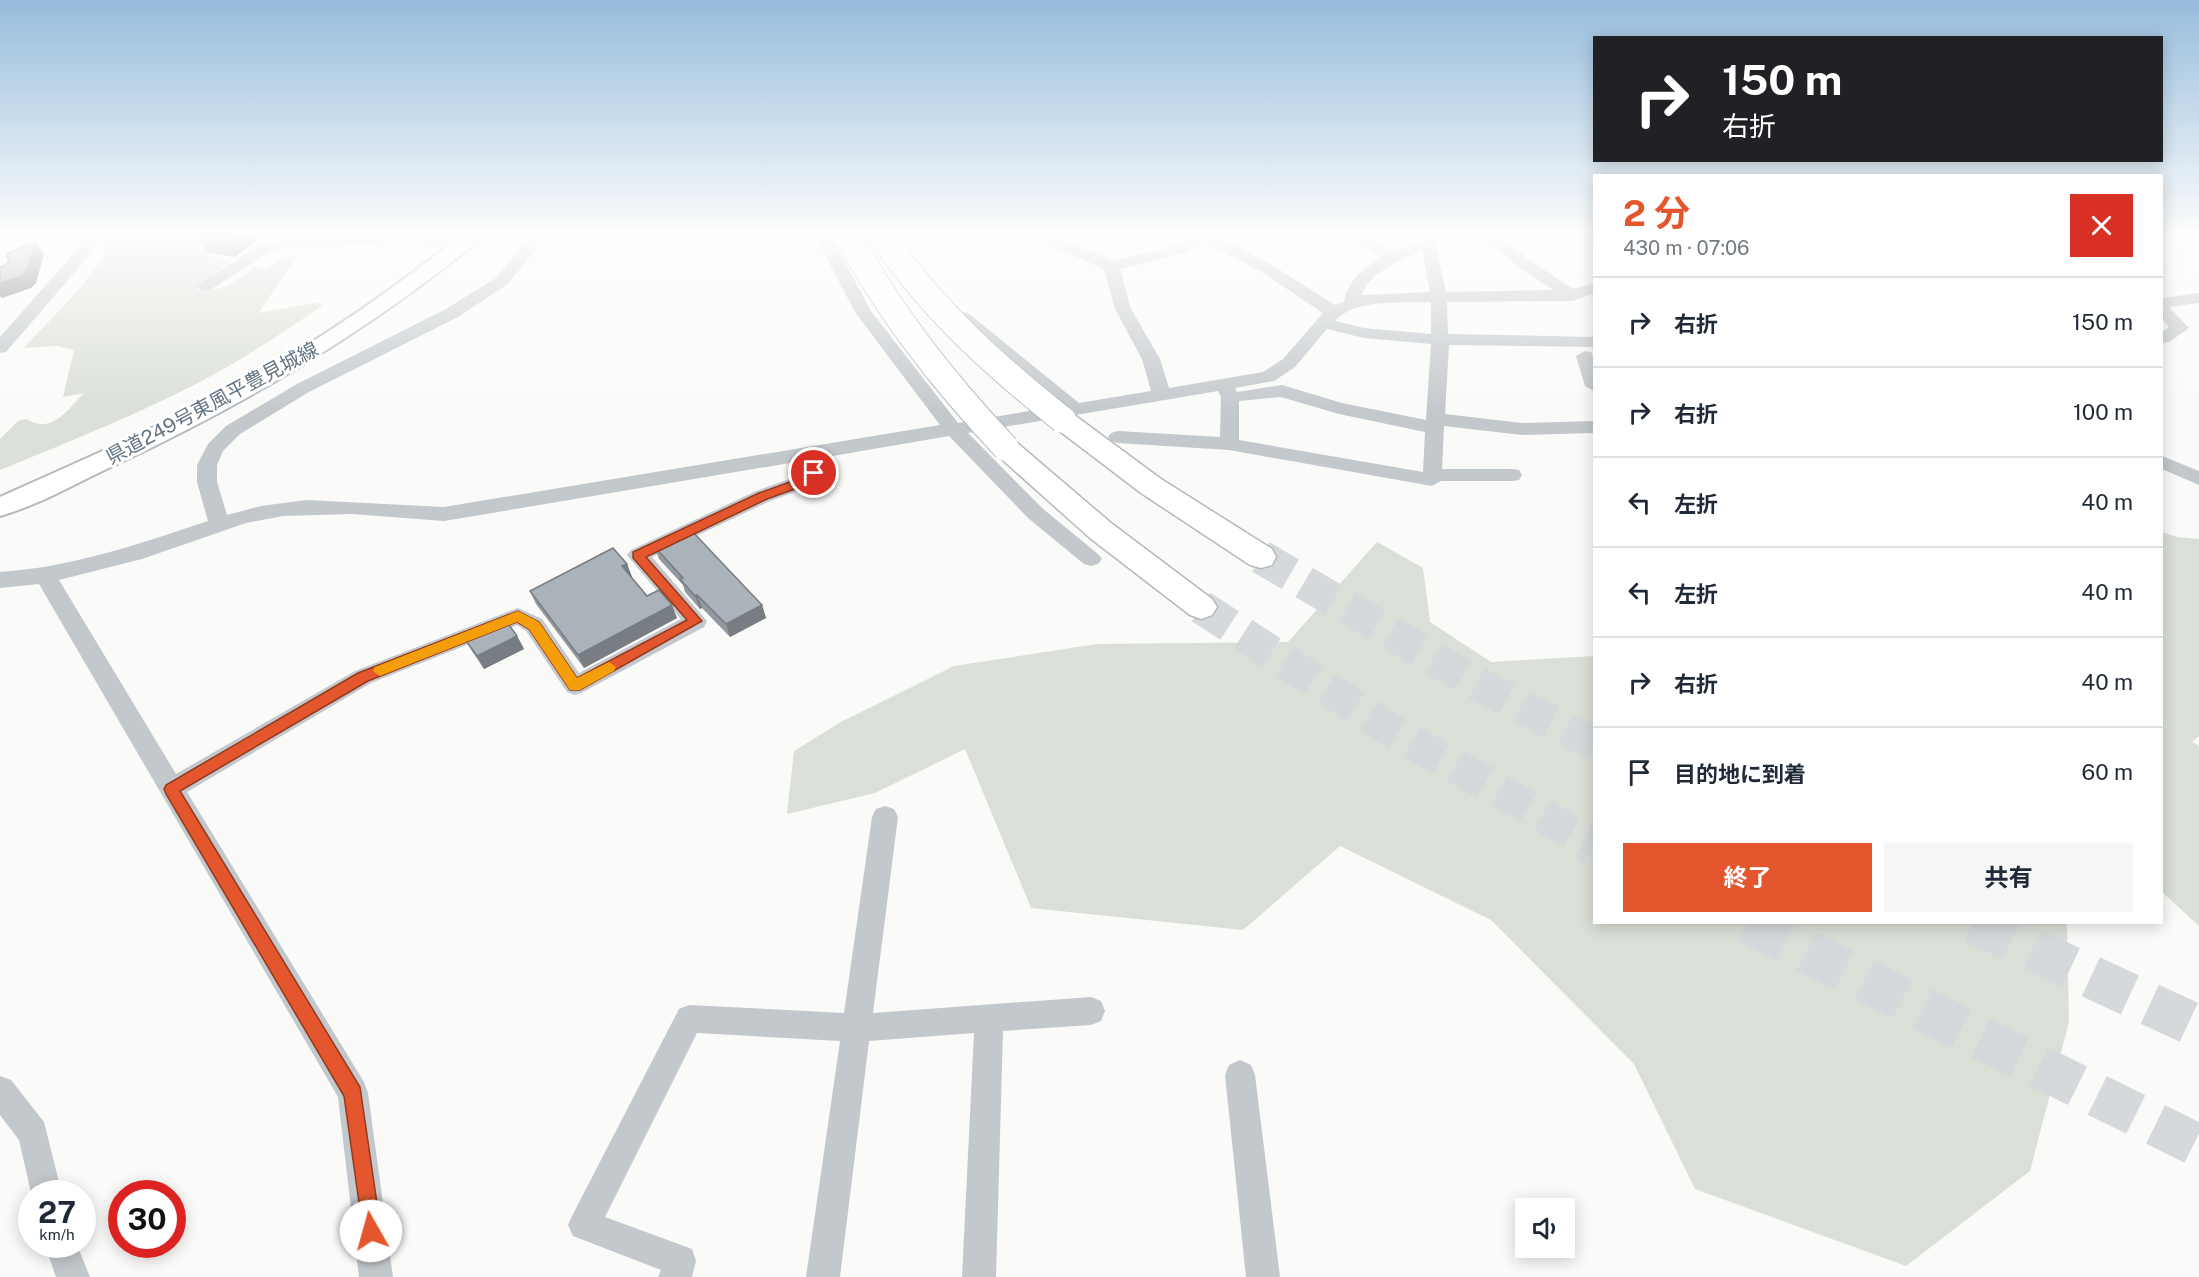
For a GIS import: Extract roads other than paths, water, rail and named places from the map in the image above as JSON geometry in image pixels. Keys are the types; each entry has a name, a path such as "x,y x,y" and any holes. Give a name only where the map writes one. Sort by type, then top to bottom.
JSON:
{"highway":[{"path":"880,294 907,336 947,385 1006,448 1078,512 1201,607"},
{"path":"926,294 1018,384 1069,415 1151,486 1261,557"}],"main road":[{"name":"県道249号東風平豊見城線","path":"0,488 128,432 228,383 323,327 372,294"},
{"name":"県道249号東風平豊見城線","path":"0,507 203,412 286,367 397,294"}],"street":[{"path":"0,348 48,294"},
{"path":"219,523 207,482 207,465 215,448 233,430 303,388 452,313 482,294"},
{"path":"853,294 863,312 953,429 1035,513 1091,559"},
{"path":"935,294 1069,415"},
{"path":"1119,294 1123,309 1151,359 1162,396"},
{"path":"1298,294 1328,317 1364,333 1418,339 1440,337 1590,349 1593,380"},
{"path":"1352,304 1355,294"},
{"path":"1118,437 1229,444 1376,472 1432,480 1440,337 1439,294"},
{"path":"1227,391 1268,377 1289,363 1328,317 1369,298 1575,294"},
{"path":"1570,295 1593,303"},
{"path":"2163,303 2197,301"},
{"path":"2163,311 2180,328 2163,338"},
{"path":"1227,391 1229,444"},
{"path":"0,580 45,576 135,554 219,523 263,512 322,508 444,514 953,429 1069,415 1162,396 1227,391 1282,391 1339,408 1435,423 1522,429 1593,427"},
{"path":"171,789 363,677 518,616 534,625 575,686 696,621 638,555 763,496 802,482 814,473 810,452"},
{"path":"2163,462 2199,479"},
{"path":"1433,475 1512,475"},
{"path":"45,576 353,1094 376,1277"},
{"path":"823,1277 885,817"},
{"path":"675,1277 680,1261 584,1225 689,1018 855,1028 1091,1011"},
{"path":"979,1277 989,1018"},
{"path":"1240,1075 1263,1277"},
{"path":"0,1091 33,1133 43,1180"},
{"path":"66,1258 73,1277"}],"tunnel":[{"path":"1261,557 1472,681 1593,743"},
{"path":"1201,607 1394,732 1587,840"},
{"path":"1584,839 1593,844"},
{"path":"1752,924 2199,1146"},
{"path":"1977,924 2199,1027"}]}
